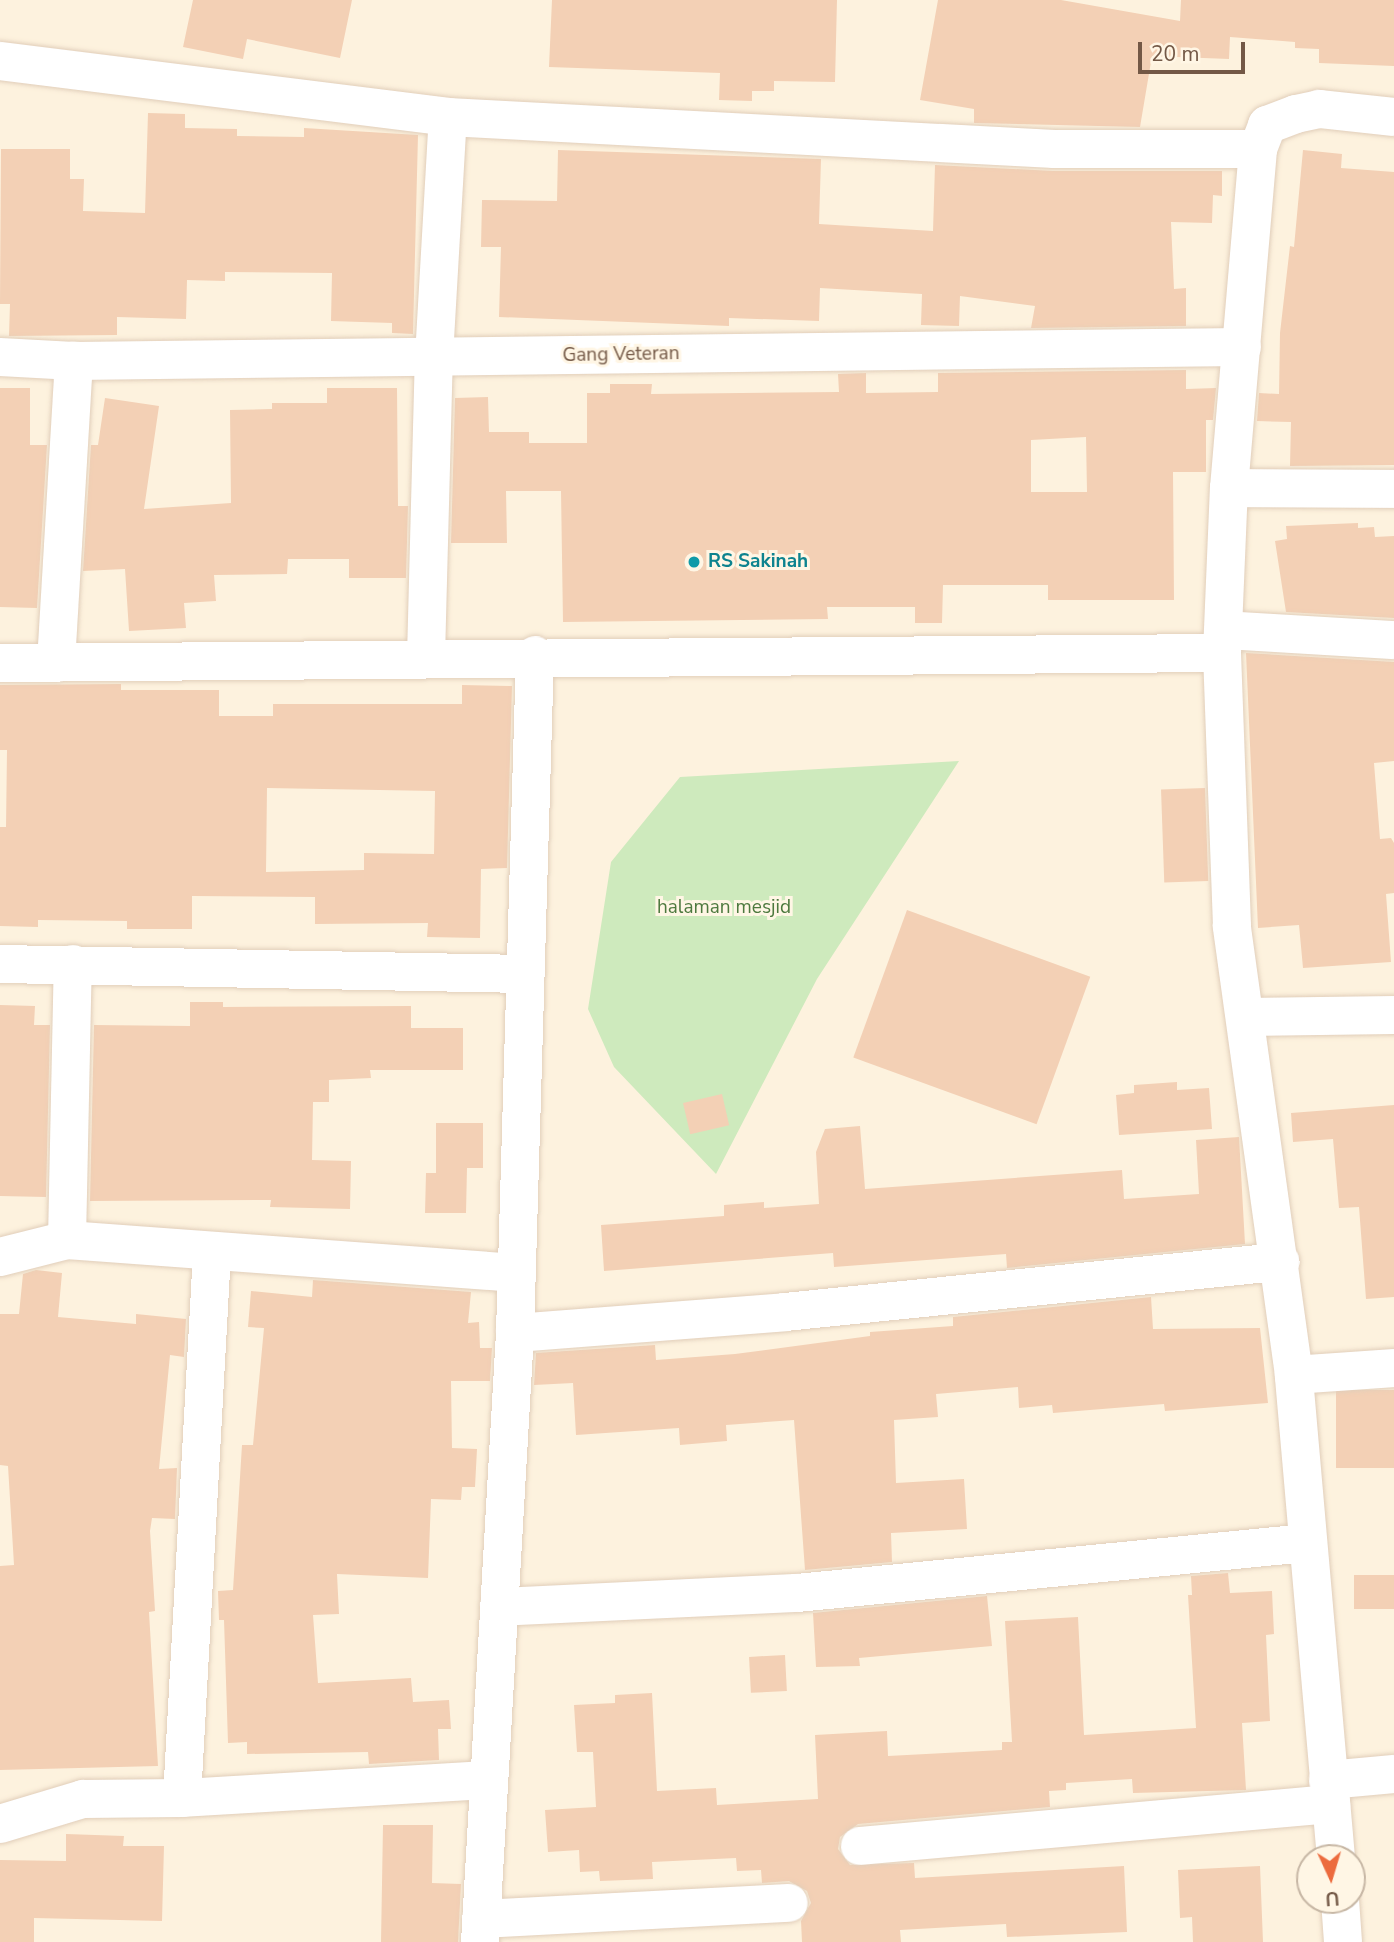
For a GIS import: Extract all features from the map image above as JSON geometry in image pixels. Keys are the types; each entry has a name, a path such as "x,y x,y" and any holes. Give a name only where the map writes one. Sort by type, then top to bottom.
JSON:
{"street":[{"path":"0,61 449,117 1055,149 1258,149"},
{"path":"1335,1844 1306,1543 1294,1375 1232,926 1223,642 1228,488 1258,149 1267,125 1319,109 1394,117"},
{"path":"426,657 434,357 449,117"},
{"name":"Gang Veteran","path":"0,356 74,362 1242,347"},
{"path":"56,663 74,362"},
{"path":"1228,488 1394,489"},
{"path":"0,663 1394,640"},
{"path":"535,655 513,1273 514,1333 481,1931 789,1903"},
{"path":"0,964 524,974"},
{"path":"66,1240 73,964"},
{"path":"1246,1017 1394,1016"},
{"path":"0,1257 66,1240 212,1253 513,1273"},
{"path":"182,1798 212,1253"},
{"path":"514,1333 798,1310 1280,1262"},
{"path":"1294,1375 1394,1368"},
{"path":"499,1607 797,1593 1306,1543"},
{"path":"860,1846 1330,1792 1394,1773"},
{"path":"0,1824 83,1799 182,1798 488,1780"},
{"path":"1341,1914 1343,1942"}],"green space":[{"name":"halaman mesjid","path":"959,761 817,979 716,1174 614,1067 588,1009 611,862 680,777"}],"building":[{"path":"193,0 352,0 340,58 247,39 243,59 183,47"},
{"path":"552,0 837,0 835,82 774,81 774,91 752,91 752,101 719,100 720,73 549,67"},
{"path":"938,0 1061,0 1180,21 1181,0 1394,0 1394,66 1319,63 1319,49 1295,48 1295,42 1230,37 1229,59 1152,56 1140,127 974,123 974,109 920,100"},
{"path":"148,113 185,114 185,128 237,129 237,136 304,137 304,128 418,135 413,334 392,333 392,323 331,321 332,273 225,272 225,281 187,280 186,319 117,317 117,335 9,336 10,304 0,304 1,149 70,149 70,179 84,179 83,211 145,213"},
{"path":"558,150 821,159 819,224 933,231 935,165 1053,171 1222,171 1222,196 1213,195 1212,223 1171,222 1174,289 1186,288 1186,326 1031,328 1035,306 960,296 959,326 921,325 922,294 820,288 819,321 729,318 729,326 499,317 501,247 481,247 482,200 557,201"},
{"path":"1303,150 1342,154 1341,168 1394,172 1394,465 1290,466 1291,422 1257,421 1259,393 1279,394 1280,333 1290,246 1294,247"},
{"path":"1186,370 1186,389 1216,388 1213,420 1206,420 1206,472 1173,472 1174,600 1048,600 1048,585 943,585 942,623 915,623 915,607 827,607 828,619 563,622 561,491 506,491 507,543 451,543 455,398 488,397 489,432 529,432 529,443 587,443 587,393 610,393 610,384 652,384 651,394 839,392 838,374 866,373 866,393 938,392 938,373","holes":["1086,437 1087,492 1031,492 1031,440"]},
{"path":"0,388 30,388 30,445 47,445 37,608 0,607"},
{"path":"327,388 397,388 398,506 408,506 406,578 349,578 349,559 288,559 287,574 214,575 216,601 184,603 186,628 129,631 125,569 83,571 91,445 98,445 105,398 159,406 144,509 231,503 230,410 272,409 272,403 327,403"},
{"path":"1358,523 1358,528 1374,527 1375,537 1394,536 1394,618 1286,612 1275,541 1287,539 1286,526"},
{"path":"1246,653 1394,662 1394,761 1374,763 1380,839 1391,838 1394,843 1394,893 1386,894 1391,962 1303,968 1299,925 1258,928"},
{"path":"121,684 121,690 219,690 219,716 273,716 273,704 462,704 462,685 512,686 507,868 481,869 480,938 427,937 428,923 315,924 315,897 192,896 192,929 127,929 127,921 38,920 38,927 0,926 0,827 6,827 7,750 0,750 0,685","holes":["267,788 435,791 434,854 364,853 364,870 266,872"]},
{"path":"1205,788 1208,881 1164,882 1161,790"},
{"path":"907,910 1090,977 1037,1124 853,1058"},
{"path":"190,1002 223,1002 223,1007 411,1006 411,1028 463,1028 463,1070 370,1070 371,1078 329,1080 329,1102 313,1102 312,1160 351,1161 350,1209 270,1207 271,1200 90,1201 94,1025 190,1026"},
{"path":"0,1005 35,1006 34,1025 50,1025 46,1197 0,1196"},
{"path":"1177,1082 1177,1090 1209,1088 1212,1129 1119,1135 1116,1095 1134,1093 1134,1085"},
{"path":"722,1094 729,1125 690,1134 683,1103"},
{"path":"1394,1105 1394,1297 1366,1299 1359,1207 1339,1208 1333,1139 1293,1142 1291,1113"},
{"path":"436,1123 483,1123 483,1168 467,1168 466,1213 425,1213 426,1173 436,1173"},
{"path":"860,1126 865,1189 1122,1170 1124,1199 1199,1194 1196,1140 1239,1137 1245,1244 1007,1268 1006,1254 834,1267 833,1253 604,1271 601,1225 724,1216 724,1205 764,1202 764,1208 819,1204 816,1152 825,1129"},
{"path":"36,1270 62,1273 58,1317 136,1324 136,1314 186,1319 184,1357 170,1355 159,1469 177,1468 175,1519 152,1518 150,1531 155,1611 149,1612 158,1766 0,1770 0,1566 14,1565 8,1466 0,1465 0,1314 19,1314 23,1274"},
{"path":"313,1280 471,1292 468,1323 479,1322 480,1348 492,1348 490,1381 451,1381 452,1448 477,1449 475,1487 462,1487 461,1500 431,1499 428,1578 337,1574 339,1614 313,1615 318,1683 411,1678 413,1702 449,1700 451,1729 438,1729 439,1760 369,1764 368,1752 247,1754 247,1742 228,1743 224,1620 219,1620 218,1591 233,1590 242,1445 253,1445 264,1328 248,1327 251,1291 312,1297"},
{"path":"1151,1297 1153,1329 1260,1328 1268,1403 1165,1411 1164,1404 1053,1413 1052,1405 1019,1408 1018,1387 936,1394 938,1417 894,1420 896,1483 964,1479 967,1529 891,1533 892,1562 805,1570 794,1420 726,1425 727,1441 680,1445 679,1428 576,1435 573,1383 534,1385 536,1353 655,1345 656,1360 735,1354 870,1336 870,1332 953,1326 953,1317"},
{"path":"1336,1390 1394,1390 1394,1468 1336,1468"},
{"path":"1228,1573 1230,1593 1272,1591 1274,1634 1266,1635 1270,1721 1242,1723 1246,1790 1133,1793 1132,1779 1066,1783 1066,1790 1049,1791 1050,1807 858,1824 840,1837 838,1849 850,1865 914,1863 915,1878 1124,1866 1127,1932 1007,1937 1006,1924 900,1930 901,1942 802,1942 801,1921 811,1903 807,1891 789,1881 762,1883 761,1870 737,1871 736,1858 652,1862 653,1879 600,1881 599,1871 580,1872 579,1850 548,1852 545,1810 596,1807 593,1752 577,1752 574,1705 615,1703 615,1695 652,1693 657,1791 716,1788 717,1805 818,1799 815,1735 887,1731 888,1756 1002,1750 1002,1742 1012,1742 1005,1621 1078,1617 1084,1735 1196,1728 1188,1595 1192,1595 1191,1576"},
{"path":"1354,1575 1394,1575 1394,1609 1354,1609"},
{"path":"987,1596 992,1646 859,1658 860,1666 816,1667 813,1613"},
{"path":"785,1655 787,1691 751,1693 749,1657"},
{"path":"383,1825 433,1825 432,1883 461,1884 458,1942 381,1942"},
{"path":"66,1834 124,1836 123,1846 164,1846 162,1921 34,1918 34,1942 0,1942 0,1860 66,1861"},
{"path":"1260,1866 1263,1942 1193,1942 1192,1917 1180,1918 1178,1870"}],"place":[{"name":"RS Sakinah","path":"694,562"}]}
